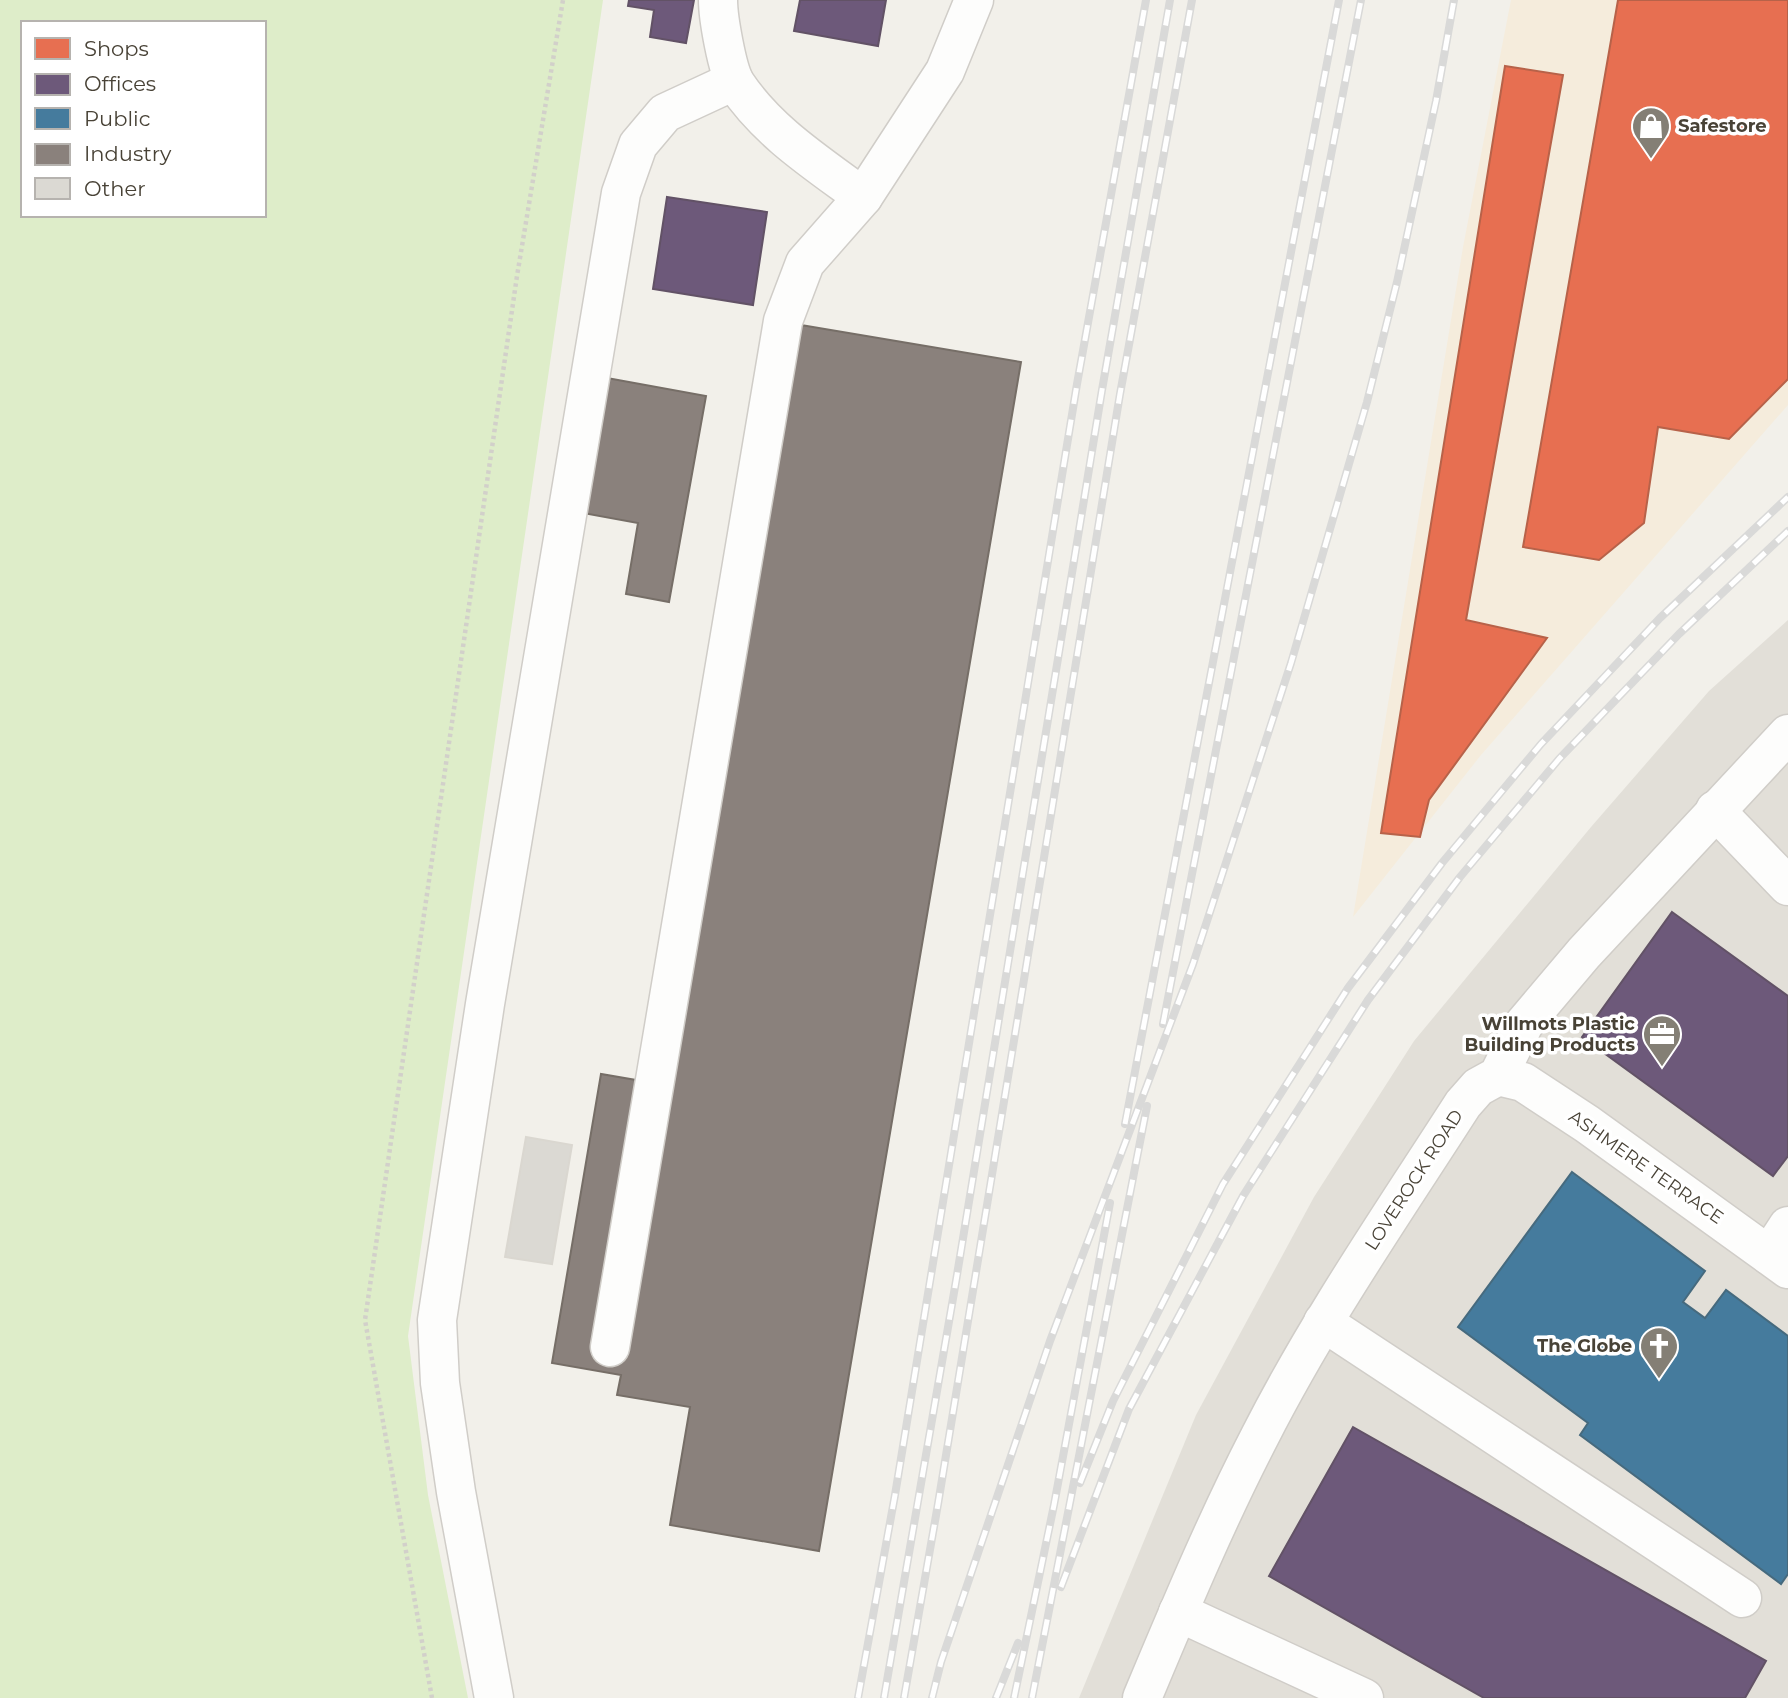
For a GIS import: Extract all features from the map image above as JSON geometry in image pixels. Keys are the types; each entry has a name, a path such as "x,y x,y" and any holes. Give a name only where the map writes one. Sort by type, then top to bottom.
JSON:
{"street":[{"path":"718,0 718,14 734,81 773,130 863,197"},
{"path":"610,1347 783,321 805,263 863,197 945,71 974,0"},
{"path":"494,1698 456,1492 440,1383 437,1320 485,1004 621,192 638,145 666,113 734,81"},
{"name":"LOVEROCK ROAD","path":"1142,1698 1178,1612 1260,1435 1323,1322 1463,1104 1478,1087 1498,1076 1524,1024 1584,953 1788,734"},
{"path":"1715,810 1788,886"},
{"name":"ASHMERE TERRACE","path":"1498,1076 1523,1082 1782,1250"},
{"path":"1323,1322 1742,1598"},
{"path":"1178,1612 1364,1698"}],"path":[{"path":"432,1698 365,1320 515,290 563,0"}],"shaded area":[{"path":"1511,0 1788,0 1788,405 1481,755 1353,917 1463,247"},
{"path":"1788,620 1788,1698 1079,1698 1196,1415 1314,1197 1414,1041 1591,827 1709,691"}],"green space":[{"path":"0,0 603,0 408,1336 428,1495 468,1698 0,1698"}],"building: Shops":[{"path":"1618,0 1788,0 1788,379 1729,439 1658,427 1644,523 1599,560 1523,547"},
{"path":"1505,66 1563,75 1466,620 1547,638 1429,800 1420,837 1381,833"}],"building: Offices":[{"path":"629,0 694,0 686,43 650,37 654,10 628,6"},
{"path":"800,0 886,0 878,46 794,31"},
{"path":"667,197 767,212 753,305 653,289"},
{"path":"1672,912 1788,996 1788,1156 1773,1176 1582,1037"},
{"path":"1353,1427 1766,1661 1745,1698 1484,1698 1269,1576"}],"building: Public":[{"name":"The Globe","path":"1572,1172 1705,1271 1683,1302 1705,1318 1726,1290 1788,1336 1788,1574 1781,1584 1580,1435 1588,1423 1458,1327"}],"building: Industry":[{"path":"801,325 1021,362 819,1551 670,1525 690,1407 617,1395 621,1375 552,1363 601,1074 671,1086"},
{"path":"607,378 706,396 669,602 626,594 638,523 583,513"}],"building: Other":[{"path":"526,1137 572,1145 552,1264 505,1257"}],"railway":[{"path":"858,1698 895,1495 1077,384 1146,0"},
{"path":"884,1698 956,1281 1102,390 1170,0"},
{"path":"904,1698 1120,394 1192,0"},
{"path":"1125,1124 1339,0"},
{"path":"1163,1024 1361,0"},
{"path":"932,1698 941,1662 1050,1341 1193,964 1291,663 1367,402 1397,282 1436,101 1454,0"},
{"path":"1080,1483 1113,1401 1223,1184 1348,988 1442,863 1541,744 1660,618 1788,497"},
{"path":"1061,1587 1129,1409 1243,1196 1368,1000 1460,877 1559,759 1679,634 1788,531"},
{"path":"1032,1698 1147,1106"},
{"path":"1014,1698 1054,1505 1110,1203"},
{"path":"996,1698 1018,1643"}],"place":[{"name":"Safestore","path":"1651,160"},
{"name":"Willmots Plastic Building Products","path":"1662,1068"},
{"name":"The Globe","path":"1659,1380"}]}
